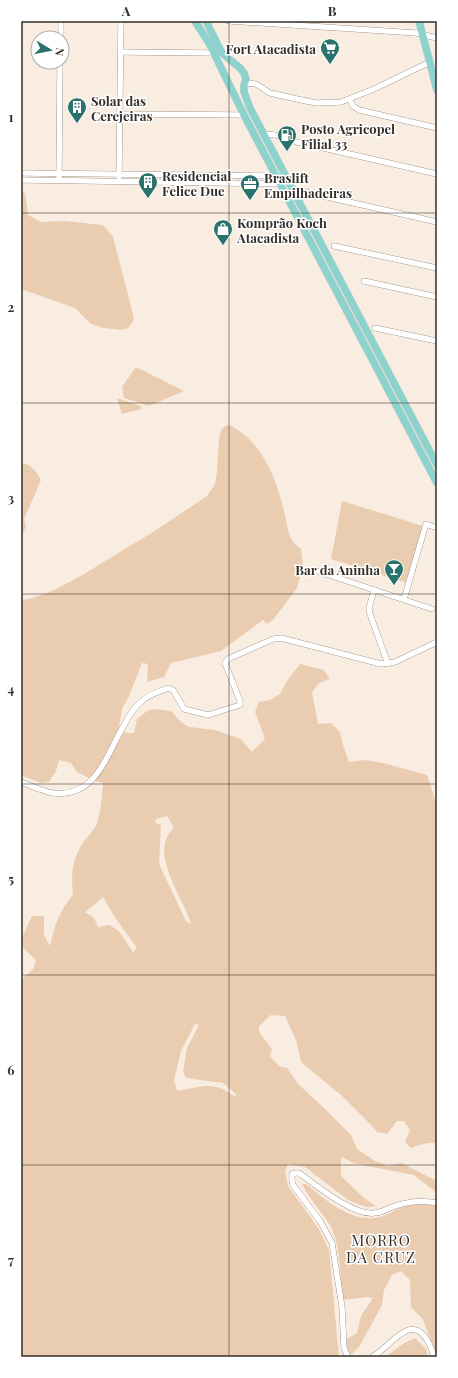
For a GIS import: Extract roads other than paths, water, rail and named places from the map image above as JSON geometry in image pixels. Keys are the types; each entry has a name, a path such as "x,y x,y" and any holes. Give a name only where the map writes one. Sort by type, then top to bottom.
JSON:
{"main road":[{"path":"195,21 214,53 244,115 437,483"},
{"path":"206,21 222,53 244,73 246,79 244,84 245,96 292,189 437,465"},
{"path":"419,21 424,35 436,85"},
{"path":"228,81 235,84 244,84"}],"street":[{"path":"119,182 121,21"},
{"path":"229,21 416,33 437,38"},
{"path":"120,52 214,53"},
{"path":"244,84 253,83 270,93 317,103 341,102 374,90 430,62"},
{"path":"59,181 60,70"},
{"path":"350,100 353,106 359,110 437,128"},
{"path":"120,114 244,115"},
{"path":"264,134 275,134 297,142 437,174"},
{"path":"21,173 276,176"},
{"path":"183,175 183,182"},
{"path":"238,176 238,183"},
{"path":"21,180 281,184"},
{"path":"292,189 437,222"},
{"path":"334,246 437,268"},
{"path":"364,281 437,297"},
{"path":"375,328 437,341"},
{"path":"404,600 426,524 437,528"},
{"path":"317,571 432,609"},
{"path":"374,590 369,608 370,614 388,664"},
{"path":"21,782 51,792 62,793 70,792 86,786 96,776 134,708 147,697 168,688 173,690 181,706 186,710 208,715 240,705 240,701 225,663 226,661 273,639 281,638 370,662 388,664 437,642"},
{"path":"348,1357 344,1348 342,1307 332,1243 320,1221 293,1185 292,1174 299,1173 325,1193 348,1206 365,1213 370,1214 379,1212 418,1201 437,1203"},
{"path":"372,1357 381,1352 401,1334 410,1330 416,1330 424,1334 428,1339 434,1357"}],"place":[{"name":"Fort Atacadista","path":"330,65"},
{"name":"Solar das Cerejeiras","path":"77,124"},
{"name":"Posto Agricopel Filial 33","path":"287,152"},
{"name":"Residencial Felice Due","path":"148,199"},
{"name":"Braslift Empilhadeiras","path":"250,201"},
{"name":"Komprão Koch Atacadista","path":"223,246"},
{"name":"Bar da Aninha","path":"394,586"}],"district":[{"name":"MORRO DA CRUZ","path":"381,1248"}]}
